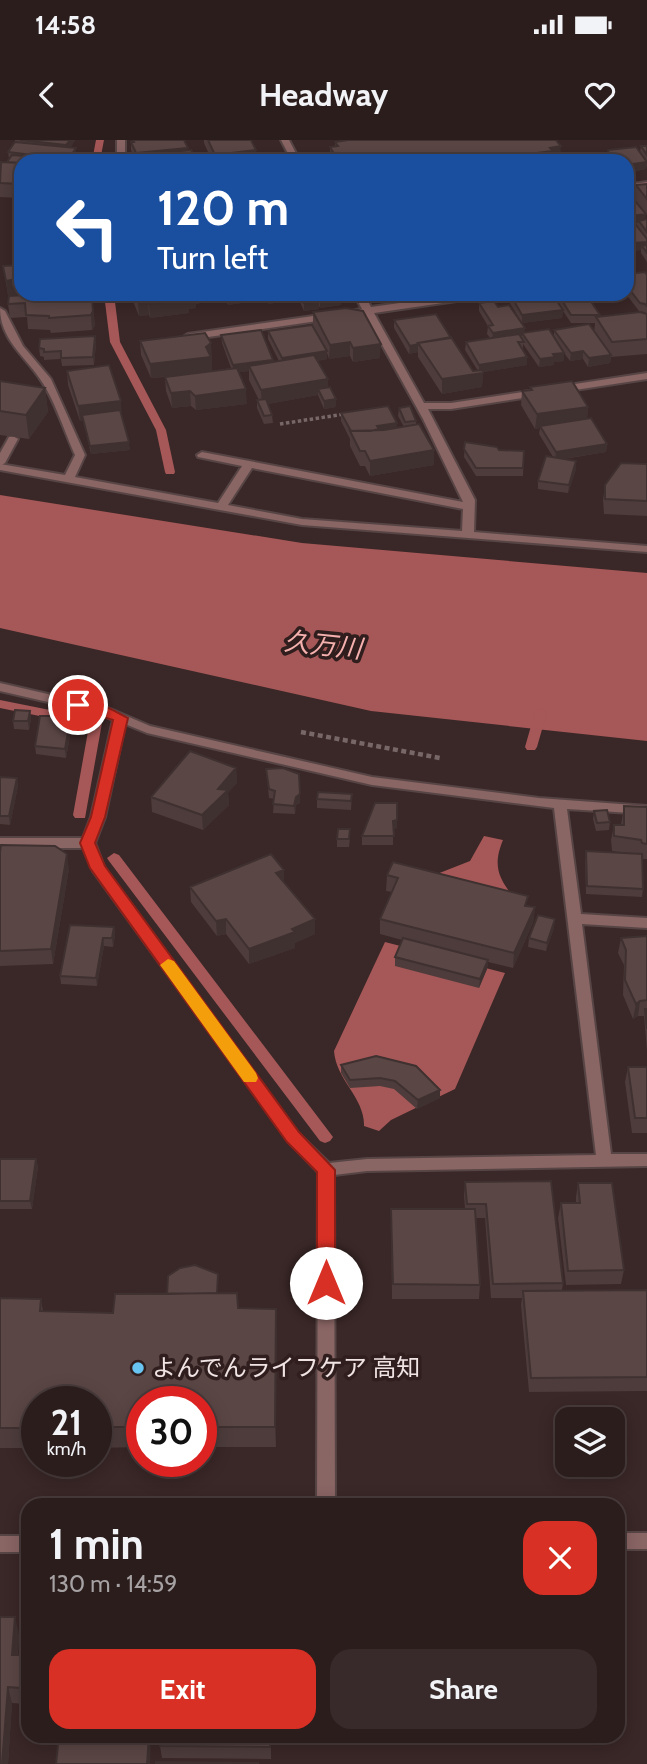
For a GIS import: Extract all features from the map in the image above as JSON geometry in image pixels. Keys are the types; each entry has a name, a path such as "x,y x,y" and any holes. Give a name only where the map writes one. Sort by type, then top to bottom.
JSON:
{"street":[{"path":"363,301 470,500 468,536"},
{"path":"179,338 436,301"},
{"path":"0,311 18,347 47,379 76,444 80,455 68,480"},
{"path":"421,406 452,406 647,376"},
{"path":"13,439 0,465 68,480 302,522 647,549"},
{"path":"202,455 470,507"},
{"path":"221,507 249,464"},
{"path":"0,687 104,711 147,729 372,781 561,804 647,810"},
{"path":"120,718 98,817 88,843 98,868 285,1127 326,1170 326,1498"},
{"path":"561,804 604,1160"},
{"path":"0,843 88,843"},
{"path":"575,919 647,923"},
{"path":"326,1170 367,1165 647,1160"},
{"path":"625,1541 647,1541"},
{"path":"0,1544 21,1544"}],"path":[{"path":"280,424 356,412"},
{"path":"290,729 442,758"}],"water":[{"name":"久万川","path":"0,495 302,543 647,573 647,741 371,711 0,628"},
{"path":"484,836 503,840 498,870 523,911 414,883 470,861"},
{"path":"385,942 505,973 455,1089 391,1120 379,1131 364,1126 360,1107 340,1071 334,1051"}],"building":[{"path":"20,140 70,140 66,145"},
{"path":"133,140 184,140 188,148 136,153 131,142 134,142"},
{"path":"208,140 251,140 256,150 223,154 215,154"},
{"path":"556,140 561,146 550,148 553,151 528,154 329,154 333,152 330,147 338,146 335,142"},
{"path":"15,142 76,148 72,154 8,152"},
{"path":"636,147 647,162 634,164 634,154 609,154 608,150"},
{"path":"191,150 193,154 151,154"},
{"path":"12,155 14,162 7,162"},
{"path":"1,162 14,163 14,184 0,183"},
{"path":"647,184 647,199 636,185"},
{"path":"634,200 646,214 634,216"},
{"path":"647,219 647,232 639,221"},
{"path":"634,223 647,239 647,242 634,243"},
{"path":"14,265 14,288 11,280 6,281 3,266"},
{"path":"645,272 647,275 647,306 640,303 634,295 634,273"},
{"path":"9,296 14,296 14,301 92,301 93,311 91,315 49,318 26,315 25,303 8,304"},
{"path":"148,301 172,301 149,304"},
{"path":"494,301 498,307 509,305 525,328 493,333 488,326 493,325 479,303"},
{"path":"514,301 557,301 563,310 522,315"},
{"path":"562,301 591,301 600,315 571,315"},
{"path":"346,308 363,311 381,344 353,348 350,342 330,345 313,312"},
{"path":"640,312 647,314 647,339 612,342 596,317"},
{"path":"436,314 451,338 410,346 394,320"},
{"path":"589,324 611,355 589,358 583,351 571,353 554,330"},
{"path":"312,325 327,351 282,358 268,331"},
{"path":"549,329 564,353 540,359 522,333"},
{"path":"261,330 273,360 233,365 221,335"},
{"path":"205,333 211,343 206,347 211,357 150,364 140,341"},
{"path":"519,334 524,342 518,342 527,357 479,365 466,342"},
{"path":"95,336 93,357 61,358 61,351 44,352 44,349 39,348 40,339"},
{"path":"451,337 473,371 483,370 483,373 442,379 418,343"},
{"path":"314,355 328,379 261,390 249,366"},
{"path":"109,365 121,401 78,406 67,371"},
{"path":"237,368 246,389 195,396 190,391 171,393 165,377"},
{"path":"0,381 45,388 26,415 0,411"},
{"path":"572,381 588,407 537,414 522,391 532,390 530,387"},
{"path":"330,387 336,399 324,401 318,389"},
{"path":"266,399 272,415 264,416 257,400"},
{"path":"388,406 397,423 377,426 379,429 371,431 351,431 341,413"},
{"path":"410,406 416,421 405,422 399,408"},
{"path":"120,410 129,442 90,446 82,415"},
{"path":"591,418 607,444 556,452 540,426"},
{"path":"419,424 434,450 370,461 365,451 360,451 350,431 384,430"},
{"path":"465,442 497,447 499,450 524,451 523,468 476,468 464,449"},
{"path":"546,456 576,461 569,485 538,481"},
{"path":"621,463 647,464 647,501 605,499 605,485"},
{"path":"15,710 30,711 28,721 13,721"},
{"path":"40,716 71,716 65,749 35,746"},
{"path":"190,751 236,768 218,789 228,790 202,815 151,797"},
{"path":"283,768 299,774 300,794 296,797 294,806 273,804 275,791 269,789 266,769"},
{"path":"0,777 17,778 9,816 0,816"},
{"path":"318,792 352,794 351,801 317,799"},
{"path":"375,803 397,803 397,820 393,821 394,836 362,836"},
{"path":"624,806 647,807 647,844 641,840 614,836 614,825 624,825"},
{"path":"607,810 610,822 597,823 594,811"},
{"path":"338,829 350,829 349,839 337,839"},
{"path":"1,845 55,846 67,854 51,949 0,951"},
{"path":"586,851 642,854 643,889 587,886"},
{"path":"271,854 284,870 276,873 315,919 292,929 295,932 249,949 226,919 216,921 190,887"},
{"path":"393,862 528,896 525,906 535,907 514,953 380,919 398,878 387,875"},
{"path":"538,915 555,919 547,943 529,938"},
{"path":"70,925 114,927 112,938 103,938 96,978 60,976"},
{"path":"647,936 647,1000 636,1004 625,980 626,950 621,938"},
{"path":"403,938 488,960 480,979 395,957"},
{"path":"376,1056 416,1066 440,1090 418,1100 395,1081 380,1078 350,1080 341,1065"},
{"path":"628,1067 647,1067 647,1118 635,1118"},
{"path":"0,1159 36,1159 30,1201 0,1201"},
{"path":"551,1181 563,1283 493,1284 486,1204 467,1204 465,1182"},
{"path":"578,1183 612,1183 624,1270 568,1271 561,1203 580,1203"},
{"path":"391,1209 475,1209 480,1285 393,1284"},
{"path":"195,1265 218,1274 217,1293 167,1294 168,1276 180,1268"},
{"path":"647,1290 647,1377 531,1378 523,1291"},
{"name":"よんでんライフケア 高知","path":"237,1293 238,1308 276,1309 275,1427 217,1427 217,1386 126,1386 126,1427 112,1427 112,1386 21,1386 21,1428 0,1428 0,1298 41,1299 40,1311 113,1313 115,1294"},
{"path":"0,1617 15,1617 12,1655 21,1655 21,1688 8,1687 0,1764"},
{"path":"58,1743 148,1743 147,1764 56,1764"},
{"path":"160,1743 270,1743 270,1747 160,1746"},
{"path":"258,1763 258,1764 156,1764"}],"waterway":[{"path":"97,154 100,140"},
{"path":"110,301 115,342 161,430 170,472"},
{"path":"0,704 96,723 80,815"},
{"path":"531,747 541,712"},
{"path":"114,858 325,1137"}],"slow traffic":[{"path":"168,965 250,1078"}],"place":[{"name":"よんでんライフケア 高知","path":"138,1368"}],"route":[{"path":"78,705 120,718 98,817 88,843 98,868 293,1137 326,1170 326,1283"}]}
